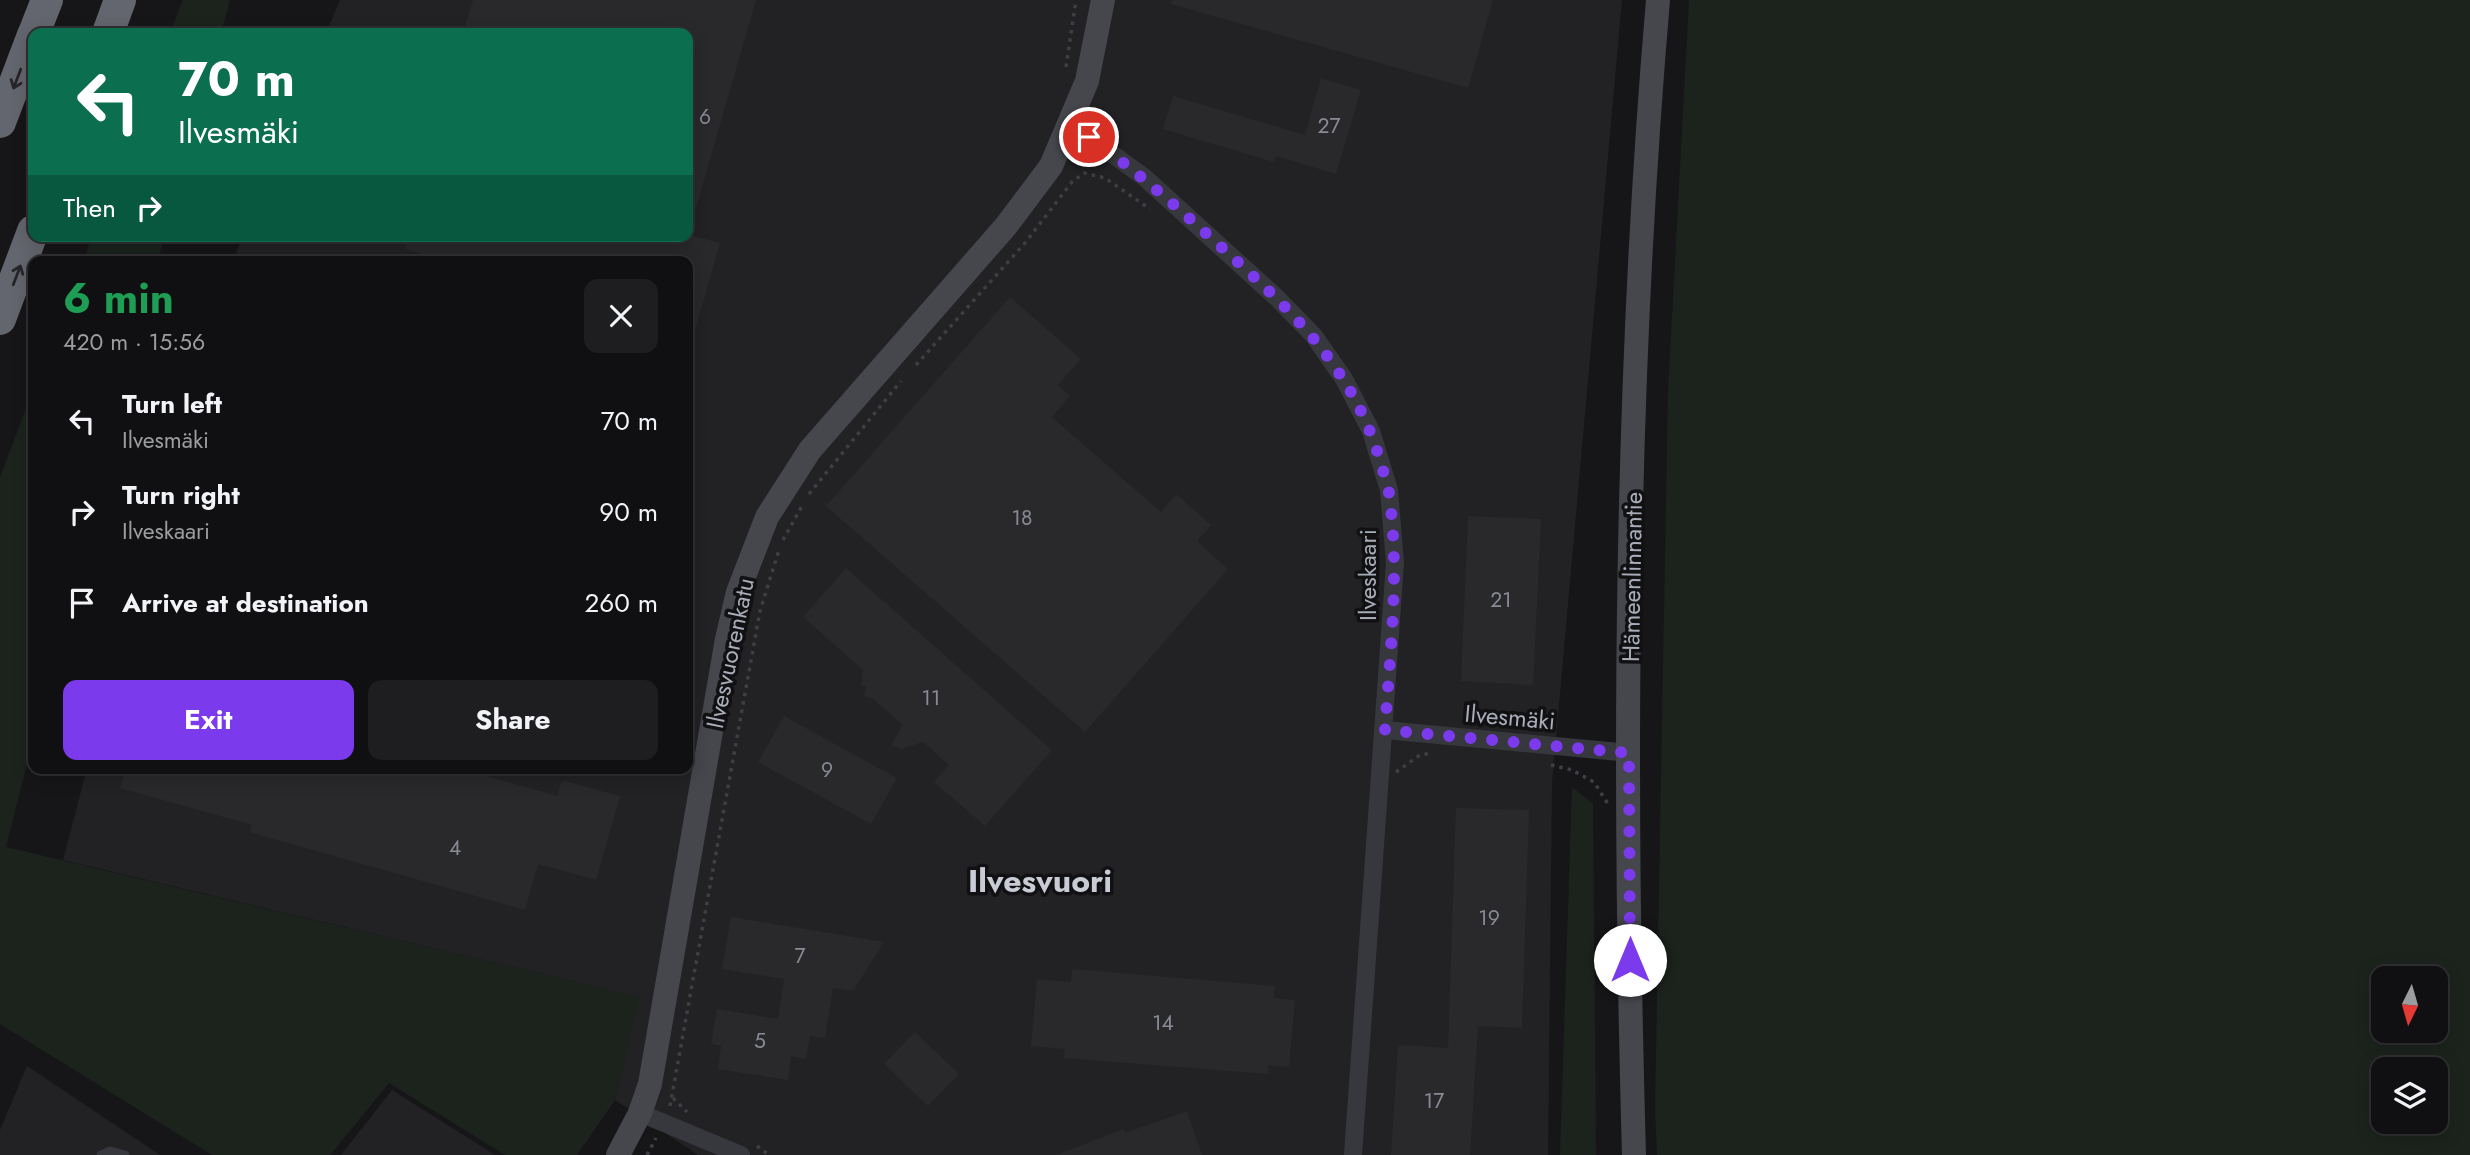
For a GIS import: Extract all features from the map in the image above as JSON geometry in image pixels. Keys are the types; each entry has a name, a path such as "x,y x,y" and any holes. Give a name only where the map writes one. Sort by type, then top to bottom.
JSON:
{"highway":[{"path":"36,28 47,0"},
{"path":"110,28 121,0"},
{"path":"0,122 28,50"},
{"path":"0,319 29,242"}],"street":[{"name":"Ilvesvuorenkatu","path":"618,1155 640,1114 650,1084 727,639 738,592 766,517 810,450 1006,226 1051,166 1087,81 1103,0"},
{"name":"Hämeenlinnantie","path":"1634,1155 1629,753 1635,344 1658,0"},
{"name":"Ilveskaari","path":"1071,124 1144,177 1277,298 1314,336 1344,379 1371,431 1389,490 1395,563 1353,1155"},
{"name":"Ilvesmäki","path":"1385,730 1629,753"},
{"path":"640,1114 665,1121 741,1155"}],"lane":[{"path":"101,1155 110,1151 125,1155"}],"path":[{"path":"1066,71 1076,0"},
{"path":"913,368 1024,243 1072,183 1084,173 1105,178 1154,212"},
{"path":"648,1155 665,1121 674,1090 760,611 782,541 807,496 903,378"},
{"path":"1382,771 1398,772 1420,755 1434,753"},
{"path":"1546,764 1572,770 1594,782 1609,805 1630,806"}],"shaded area":[{"path":"183,0 230,0 222,28 172,28"},
{"path":"340,0 1622,0 1552,783 1548,1155 698,1155 615,1100 639,997 63,860 85,774 693,774 693,256 235,256 241,242 693,242 693,28 328,28"},
{"path":"1689,0 2470,0 2470,1155 1657,1155 1655,1109 1668,392"},
{"path":"90,242 163,242 159,256 85,256"},
{"path":"28,403 28,760 6,847 640,997 615,1100 577,1155 505,1155 389,1083 330,1155 212,1155 0,1024 0,477"},
{"path":"1572,787 1593,804 1596,1155 1560,1155"},
{"path":"27,1066 160,1155 0,1155 0,1130"},
{"path":"392,1090 495,1155 341,1155"}],"building":[{"path":"473,0 756,0 693,219 693,28 465,28"},
{"path":"1172,0 1493,0 1468,88 1171,4"},
{"path":"1321,78 1361,90 1336,174 1276,156 1274,162 1163,129 1173,96 1305,135"},
{"path":"693,236 720,243 693,338 693,256 430,256 405,249 407,242 693,242"},
{"path":"1010,297 1081,359 1058,385 1070,396 1052,417 1161,512 1176,494 1211,525 1197,541 1228,569 1085,732 826,506"},
{"path":"1468,516 1541,519 1533,685 1461,681"},
{"path":"846,568 1052,750 985,826 934,782 949,765 923,742 901,749 891,745 903,725 873,699 864,696 866,686 861,686 863,670 803,617"},
{"path":"784,716 897,778 871,824 758,762"},
{"path":"124,774 480,774 557,796 562,780 620,796 596,880 538,864 525,910 250,832 252,825 120,788"},
{"path":"1456,808 1529,810 1522,1028 1478,1026 1470,1155 1391,1155 1398,1045 1448,1048"},
{"path":"731,917 884,942 853,991 833,988 825,1038 810,1036 806,1059 791,1056 788,1080 718,1069 721,1046 711,1044 717,1009 778,1019 784,979 722,969"},
{"path":"1072,969 1275,986 1274,998 1295,1000 1289,1067 1268,1065 1268,1074 1064,1058 1065,1049 1031,1046 1037,979 1071,982"},
{"path":"915,1032 959,1074 928,1106 884,1064"},
{"path":"1187,1111 1202,1155 1056,1155 1124,1129 1125,1133"}],"district":[{"name":"Ilvesvuori","path":"1040,881"}],"route":[{"path":"1089,137 1144,177 1277,298 1314,336 1344,379 1371,431 1389,490 1395,563 1385,730 1629,753 1630,960"}]}
